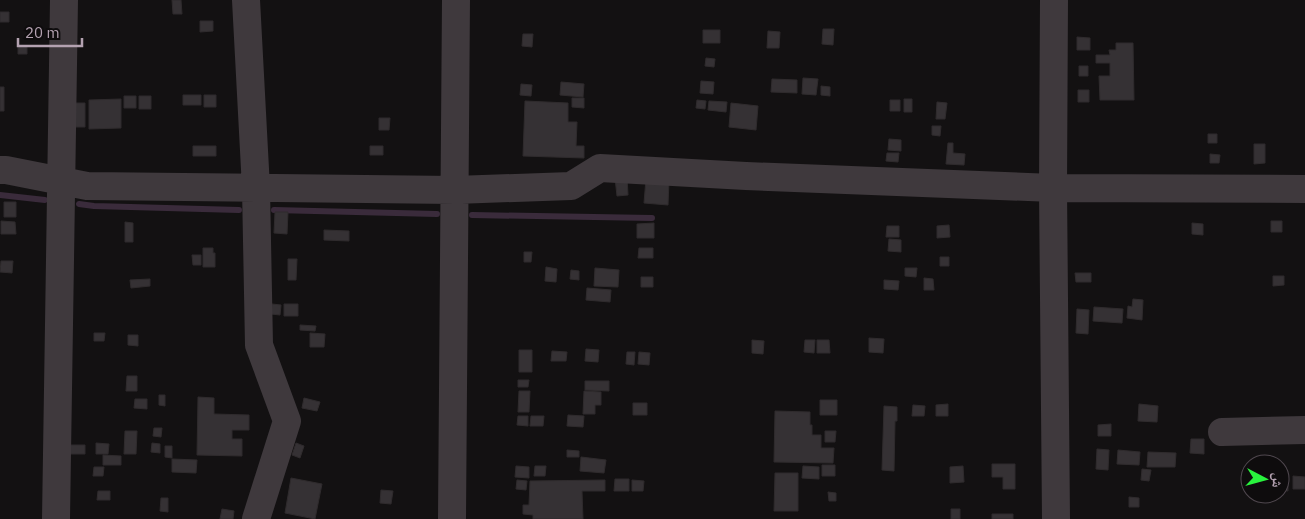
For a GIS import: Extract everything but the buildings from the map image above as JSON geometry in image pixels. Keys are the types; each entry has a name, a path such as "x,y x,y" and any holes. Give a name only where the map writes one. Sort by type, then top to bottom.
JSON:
{"street":[{"path":"56,519 64,0"},
{"path":"246,0 256,188 259,345 286,421 256,519"},
{"path":"452,519 456,0"},
{"path":"1054,0 1053,188 1056,519"},
{"path":"0,170 87,186 455,190 571,186 600,168 746,176 1053,188 1305,189"},
{"path":"1222,432 1305,430"}],"waterway":[{"path":"0,195 45,200"},
{"path":"79,204 239,210"},
{"path":"274,210 437,214"},
{"path":"472,215 652,218"}]}
